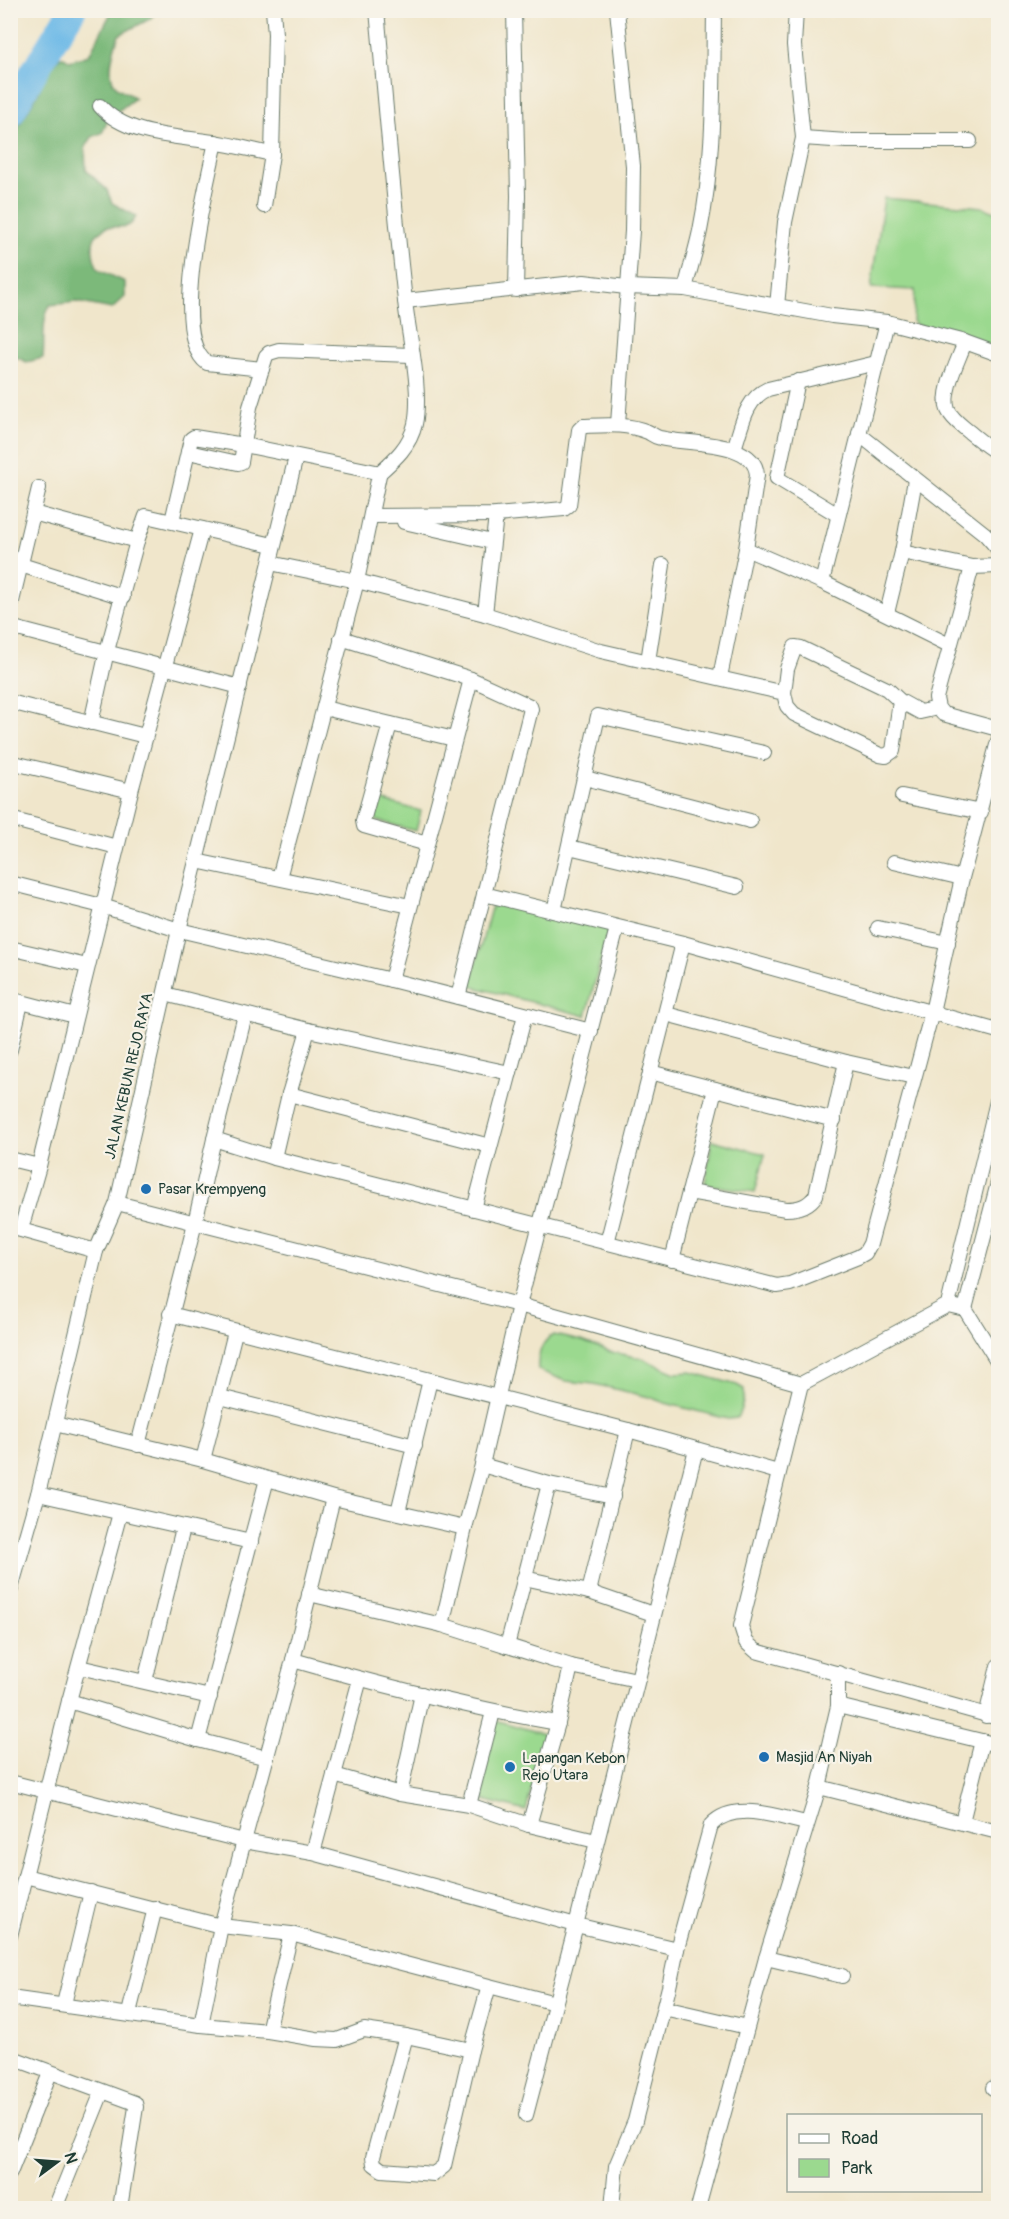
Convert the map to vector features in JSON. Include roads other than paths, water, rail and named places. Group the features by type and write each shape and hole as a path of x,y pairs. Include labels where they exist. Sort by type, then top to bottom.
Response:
{"street":[{"path":"264,206 272,154 275,34 273,10"},
{"path":"377,10 405,301 417,398 411,439 378,474"},
{"path":"514,10 518,196 516,290"},
{"path":"617,10 633,166 632,231 626,287 618,424"},
{"path":"685,289 700,231 708,171 712,126 714,10"},
{"path":"777,306 784,222 803,138 794,45 796,10"},
{"path":"100,106 108,116 151,132 272,154"},
{"path":"803,138 847,141 970,141"},
{"path":"216,142 196,234 190,296 191,331 198,353 207,363 262,369"},
{"path":"405,301 584,282 626,287 685,289 832,316 887,322 965,342 999,354"},
{"path":"822,582 887,322"},
{"path":"965,342 946,394 948,409 952,417 989,448 999,453"},
{"path":"172,521 188,453 241,462 250,407 266,356 269,353 279,350 411,355"},
{"path":"734,449 750,402 756,395 768,389 876,363"},
{"path":"777,478 798,381"},
{"path":"376,517 496,515 566,508 570,505 580,428 618,424 648,432 660,438 734,449 751,458 757,475 746,549 720,677"},
{"path":"859,434 984,534 999,549"},
{"path":"244,445 378,474"},
{"name":"JALAN KEBUN REJO RAYA","path":"10,1592 38,1494 96,1251 117,1203 179,930 296,457"},
{"path":"279,878 341,638 376,517 378,474"},
{"path":"757,475 777,478 838,515"},
{"path":"886,614 902,552 915,480"},
{"path":"10,610 39,488"},
{"path":"33,513 137,541"},
{"path":"91,723 107,651 137,541 148,515 273,546"},
{"path":"485,614 496,515"},
{"path":"376,517 492,542"},
{"path":"96,1251 16,1228 39,1166 131,790 202,529"},
{"path":"746,549 822,582 949,645"},
{"path":"902,552 972,567 999,566"},
{"path":"270,563 357,581 485,614 601,651 784,693"},
{"path":"21,565 123,597"},
{"path":"648,661 663,565"},
{"path":"972,567 936,698 938,708 943,714 999,729"},
{"path":"10,627 240,687"},
{"path":"341,638 471,679 528,704 531,710 458,998"},
{"path":"900,701 893,751 886,756 880,755 794,714 787,706 784,693 786,669 795,647 810,651 887,689 900,701 920,712 938,708"},
{"path":"391,980 471,679"},
{"path":"10,702 145,736"},
{"path":"324,708 454,739"},
{"path":"554,911 598,716 764,753"},
{"path":"390,724 363,821 364,826 427,844"},
{"path":"214,1139 274,1158 770,1285 783,1286 858,1257 865,1253 870,1244 932,1012 962,878 999,741"},
{"path":"10,762 131,790"},
{"path":"585,778 750,821"},
{"path":"902,796 981,812"},
{"path":"10,819 117,847"},
{"path":"569,847 737,888"},
{"path":"196,861 410,906"},
{"path":"894,862 962,878"},
{"path":"10,883 102,906 179,930 391,980 591,1031"},
{"path":"484,894 683,943 999,1031"},
{"path":"442,1625 519,1305 617,928"},
{"path":"878,928 948,943"},
{"path":"607,1243 683,943"},
{"path":"10,948 87,966"},
{"path":"165,994 308,1030 510,1073"},
{"path":"10,1050 16,1001 75,1016"},
{"path":"666,1014 846,1062 914,1077"},
{"path":"138,1445 245,1015"},
{"path":"474,1209 525,1015"},
{"path":"274,1158 289,1094 308,1030"},
{"path":"689,1192 786,1209 795,1209 809,1204 816,1195 846,1062"},
{"path":"650,1072 834,1119"},
{"path":"672,1260 715,1089"},
{"path":"289,1094 490,1146"},
{"path":"948,1305 999,1097"},
{"path":"10,1159 39,1166"},
{"path":"965,1309 999,1183"},
{"path":"117,1203 519,1305 801,1384 948,1305 965,1309 994,1343 999,1362"},
{"path":"170,1314 628,1430 778,1472"},
{"path":"203,1460 235,1332"},
{"path":"398,1512 430,1380"},
{"path":"801,1384 742,1618 743,1635 749,1646 756,1651 992,1717 999,1666"},
{"path":"220,1397 415,1446"},
{"path":"55,1424 203,1460 333,1498 465,1528"},
{"path":"589,1592 628,1430"},
{"path":"526,2115 696,1449"},
{"path":"482,1465 549,1484 613,1497"},
{"path":"198,1740 267,1479"},
{"path":"507,1646 549,1484"},
{"path":"38,1494 250,1542"},
{"path":"201,2025 221,1926 293,1660 333,1498"},
{"path":"10,1936 69,1701 120,1513"},
{"path":"145,1681 183,1528"},
{"path":"524,1578 589,1592 653,1614"},
{"path":"309,1593 442,1625 571,1666 637,1680"},
{"path":"293,1660 493,1712 558,1723"},
{"path":"529,1825 558,1723 571,1666"},
{"path":"79,1667 210,1697"},
{"path":"698,2208 766,1958 819,1787 838,1706 838,1673"},
{"path":"313,1853 360,1679"},
{"path":"400,1794 422,1694"},
{"path":"69,1701 267,1758"},
{"path":"838,1706 999,1745"},
{"path":"469,1805 493,1712"},
{"path":"962,1822 982,1741"},
{"path":"334,1775 400,1794 469,1805 529,1825 596,1841"},
{"path":"10,1782 244,1841 313,1853 576,1925 677,1949"},
{"path":"819,1787 999,1832"},
{"path":"612,2208 616,2166 634,2121 708,1832 716,1819 729,1812 744,1811 806,1823"},
{"path":"25,1876 221,1926 291,1934 555,2003"},
{"path":"64,2004 91,1892"},
{"path":"129,2013 155,1908"},
{"path":"268,2031 291,1934"},
{"path":"766,1958 842,1976"},
{"path":"406,2036 373,2157 374,2164 382,2170 434,2174 443,2168 489,1986"},
{"path":"10,1998 316,2039 337,2040 364,2030 406,2036 471,2050"},
{"path":"668,2009 747,2026"},
{"path":"10,2057 133,2102 136,2106 120,2208"},
{"path":"10,2173 50,2073"},
{"path":"55,2208 102,2092"}],"waterway":[{"path":"10,114 72,10"}],"place":[{"name":"Pasar Krempyeng","path":"146,1189"},
{"name":"Masjid An Niyah","path":"764,1757"},
{"name":"Lapangan Kebon Rejo Utara","path":"510,1767"}]}
